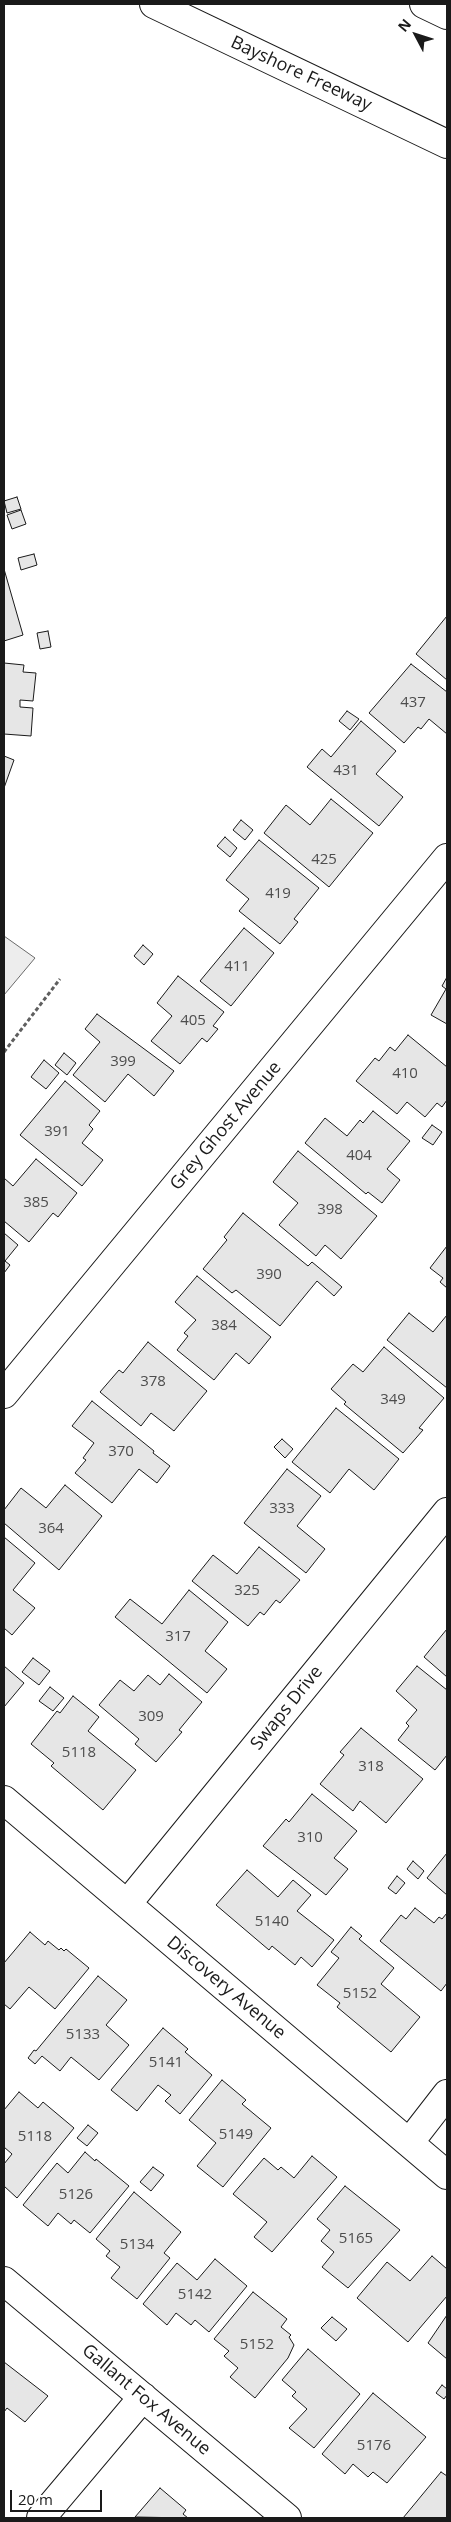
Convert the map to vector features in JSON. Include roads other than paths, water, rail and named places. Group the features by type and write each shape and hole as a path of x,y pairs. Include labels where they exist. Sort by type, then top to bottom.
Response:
{"main road":[{"name":"Bayshore Freeway","path":"154,4 447,144"},
{"path":"424,4 447,15"},
{"name":"Grey Ghost Avenue","path":"4,1394 447,858"},
{"name":"Swaps Drive","path":"128,1904 447,1512"},
{"name":"Discovery Avenue","path":"4,1800 447,2175"},
{"path":"409,2143 447,2094"},
{"name":"Gallant Fox Avenue","path":"4,2282 287,2518"},
{"path":"41,2518 142,2397"}]}
